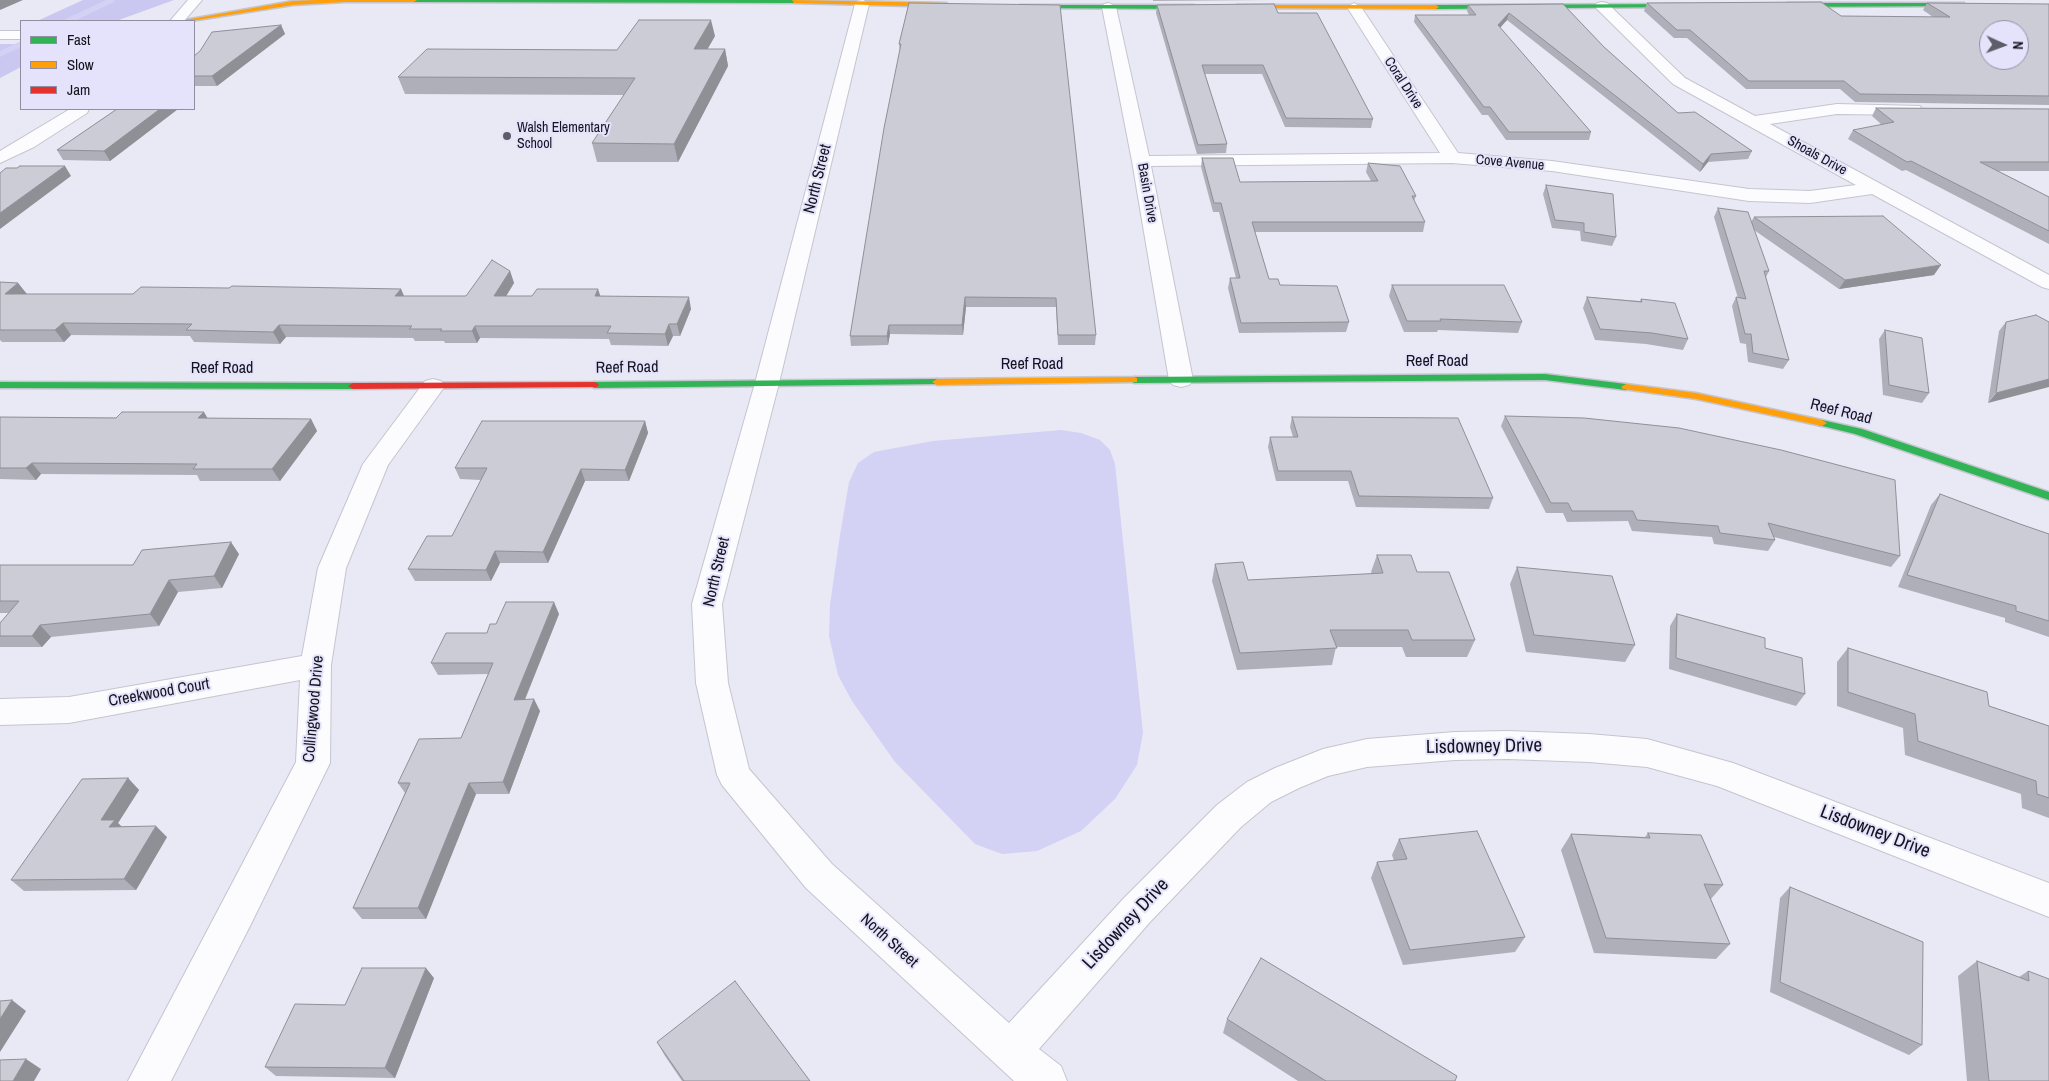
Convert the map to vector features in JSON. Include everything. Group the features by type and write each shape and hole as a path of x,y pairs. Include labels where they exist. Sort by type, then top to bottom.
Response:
{"street":[{"path":"178,20 195,0"},
{"path":"188,20 293,3 345,0 784,1 961,5"},
{"path":"1780,5 1865,2 1973,5"},
{"name":"North Street","path":"862,4 767,383 707,604 712,683 734,775 819,876 1010,1051 1046,1081"},
{"path":"1010,6 1207,7"},
{"name":"Basin Drive","path":"1109,6 1141,161 1181,380"},
{"name":"Shoals Drive","path":"1602,6 1679,81 2049,283"},
{"path":"1226,7 1700,6"},
{"name":"Coral Drive","path":"1354,7 1452,158"},
{"path":"1754,121 1837,109 1934,110"},
{"path":"0,158 28,143 79,110"},
{"name":"Cove Avenue","path":"1141,161 1452,158 1552,166 1748,195 1810,197 1877,188"},
{"name":"Reef Road","path":"0,384 433,386 1545,377 1686,394 1858,431 2049,496"},
{"name":"Collingwood Drive","path":"150,1081 238,914 313,763 316,665 332,568 376,464 433,386"},
{"name":"Creekwood Court","path":"0,712 69,710 316,665"},
{"name":"Lisdowney Drive","path":"1010,1051 1137,910 1229,816 1259,792 1287,778 1323,763 1367,753 1455,746 1508,745 1589,748 1647,753 1722,773 2049,900"}],"shaded area":[{"path":"83,0 174,0 119,20 39,20"},
{"path":"0,44 20,44 20,68 0,78"},
{"path":"1061,430 1081,433 1100,440 1110,450 1115,464 1143,733 1137,765 1115,799 1081,831 1037,851 1002,854 975,844 895,762 852,701 838,675 829,636 830,605 849,482 858,463 874,452 933,441"}],"building":[{"path":"1821,2 1841,16 1950,17 1927,3 2049,4 2049,96 1860,94 1844,81 1749,81 1690,30 1677,30 1647,3"},
{"path":"909,3 1060,5 1096,335 1058,335 1056,298 965,297 962,325 889,325 887,336 850,336 884,128 901,44 899,44"},
{"path":"1274,4 1278,13 1317,13 1373,119 1286,118 1263,65 1202,65 1227,144 1198,145 1157,5"},
{"path":"1563,4 1604,47 1678,113 1695,112 1752,151 1711,154 1703,164 1509,13 1498,25 1591,132 1509,132 1490,107 1484,107 1415,15 1476,15 1468,5"},
{"name":"Walsh Elementary School","path":"639,20 711,20 694,49 725,49 674,144 592,143 635,78 398,77 427,49 617,50"},
{"path":"281,25 212,76 195,76 195,55 200,51 212,32"},
{"path":"1876,108 2049,109 2049,162 1980,162 2049,197 2049,231 1911,161 1907,162 1853,130 1894,122"},
{"path":"116,110 159,110 104,151 57,150"},
{"path":"1202,158 1233,158 1240,182 1378,181 1368,163 1400,166 1416,196 1412,196 1425,222 1252,222 1269,279 1278,279 1280,285 1337,286 1349,322 1241,323 1230,278 1240,278 1221,203 1214,203"},
{"path":"20,166 65,166 0,213 0,173 6,168 17,168"},
{"path":"1546,185 1613,194 1616,237 1584,232 1584,223 1555,220"},
{"path":"1718,208 1748,212 1769,271 1764,271 1789,360 1753,353 1751,334 1745,334 1736,297 1746,299"},
{"path":"1883,216 1941,265 1845,280 1754,217"},
{"path":"492,260 510,271 494,296 532,296 537,289 598,289 595,296 689,297 677,324 669,324 665,334 607,333 611,326 475,326 472,331 440,331 442,329 409,329 412,326 279,325 273,332 186,330 192,324 63,323 55,330 0,330 0,282 18,283 5,294 133,294 141,287 229,288 232,286 401,289 395,296 466,296"},
{"path":"1392,285 1504,285 1522,322 1440,319 1441,321 1407,321"},
{"path":"1587,297 1642,302 1641,299 1675,303 1688,339 1652,333 1600,329"},
{"path":"2036,315 2049,322 2049,379 1996,393 2006,322"},
{"path":"1885,330 1922,338 1929,393 1889,385"},
{"path":"122,412 204,412 198,418 311,419 272,469 193,469 197,464 32,463 26,468 0,468 0,417 116,418"},
{"path":"1505,416 1584,418 1679,428 1781,450 1895,480 1900,556 1768,523 1775,540 1720,533 1718,526 1637,520 1633,511 1572,511 1568,503 1551,503"},
{"path":"1292,417 1458,418 1493,498 1359,496 1351,471 1278,471 1270,437 1298,437"},
{"path":"482,421 645,421 625,470 581,469 543,552 495,551 486,570 408,569 427,536 452,536 487,468 455,468"},
{"path":"1940,494 2049,534 2049,621 2016,611 2016,606 1907,575"},
{"path":"231,542 214,576 169,580 150,614 40,625 32,636 0,636 0,623 19,601 0,601 0,565 133,565 142,550"},
{"path":"1377,555 1411,555 1417,572 1449,572 1475,640 1412,640 1408,630 1330,630 1337,648 1240,653 1215,564 1243,562 1248,580 1383,573"},
{"path":"1517,567 1612,576 1635,645 1534,635"},
{"path":"506,602 554,602 514,700 534,699 503,782 469,783 418,908 353,908 410,783 398,783 419,739 461,738 493,663 431,663 446,633 487,633 490,624 496,624"},
{"path":"1677,614 1765,638 1765,648 1802,658 1805,694 1676,658"},
{"path":"1848,648 1987,692 1989,706 2049,726 2049,798 2037,794 2036,781 1918,741 1915,714 1848,692"},
{"path":"128,778 101,820 115,820 109,827 156,826 124,879 11,880 82,779"},
{"path":"1477,831 1525,937 1410,950 1377,862 1407,859 1399,839"},
{"path":"1648,833 1701,835 1723,885 1704,884 1730,944 1606,938 1571,834 1650,838"},
{"path":"1790,887 1923,942 1922,1045 1780,982"},
{"path":"1261,958 1457,1076 1455,1081 1326,1081 1227,1019"},
{"path":"1977,961 2029,981 2028,971 2049,979 2049,1081 1989,1081"},
{"path":"362,968 426,968 385,1068 265,1067 295,1004 345,1005"},
{"path":"735,981 810,1081 684,1081 657,1042"},
{"path":"12,1000 0,1019 0,1001"},
{"path":"26,1059 13,1081 0,1081 0,1060"}],"waterway":[{"path":"70,20 112,0"},
{"path":"0,54 20,44"}],"traffic: fast":[{"path":"414,0 794,1"},
{"path":"1787,5 1964,5"},
{"path":"1022,6 1194,7"},
{"path":"1436,7 1684,6"},
{"path":"1134,380 1545,377 1626,387"},
{"path":"594,385 937,382"},
{"path":"0,385 353,386"},
{"path":"1822,423 1858,431 2049,496"}],"traffic: slow":[{"path":"188,20 293,3 345,0 414,0"},
{"path":"794,1 946,5"},
{"path":"1237,7 1436,7"},
{"path":"937,382 1134,380"},
{"path":"1626,387 1696,396 1822,423"}],"traffic: jam":[{"path":"353,386 594,385"}],"place":[{"name":"Walsh Elementary School","path":"507,136"}]}
